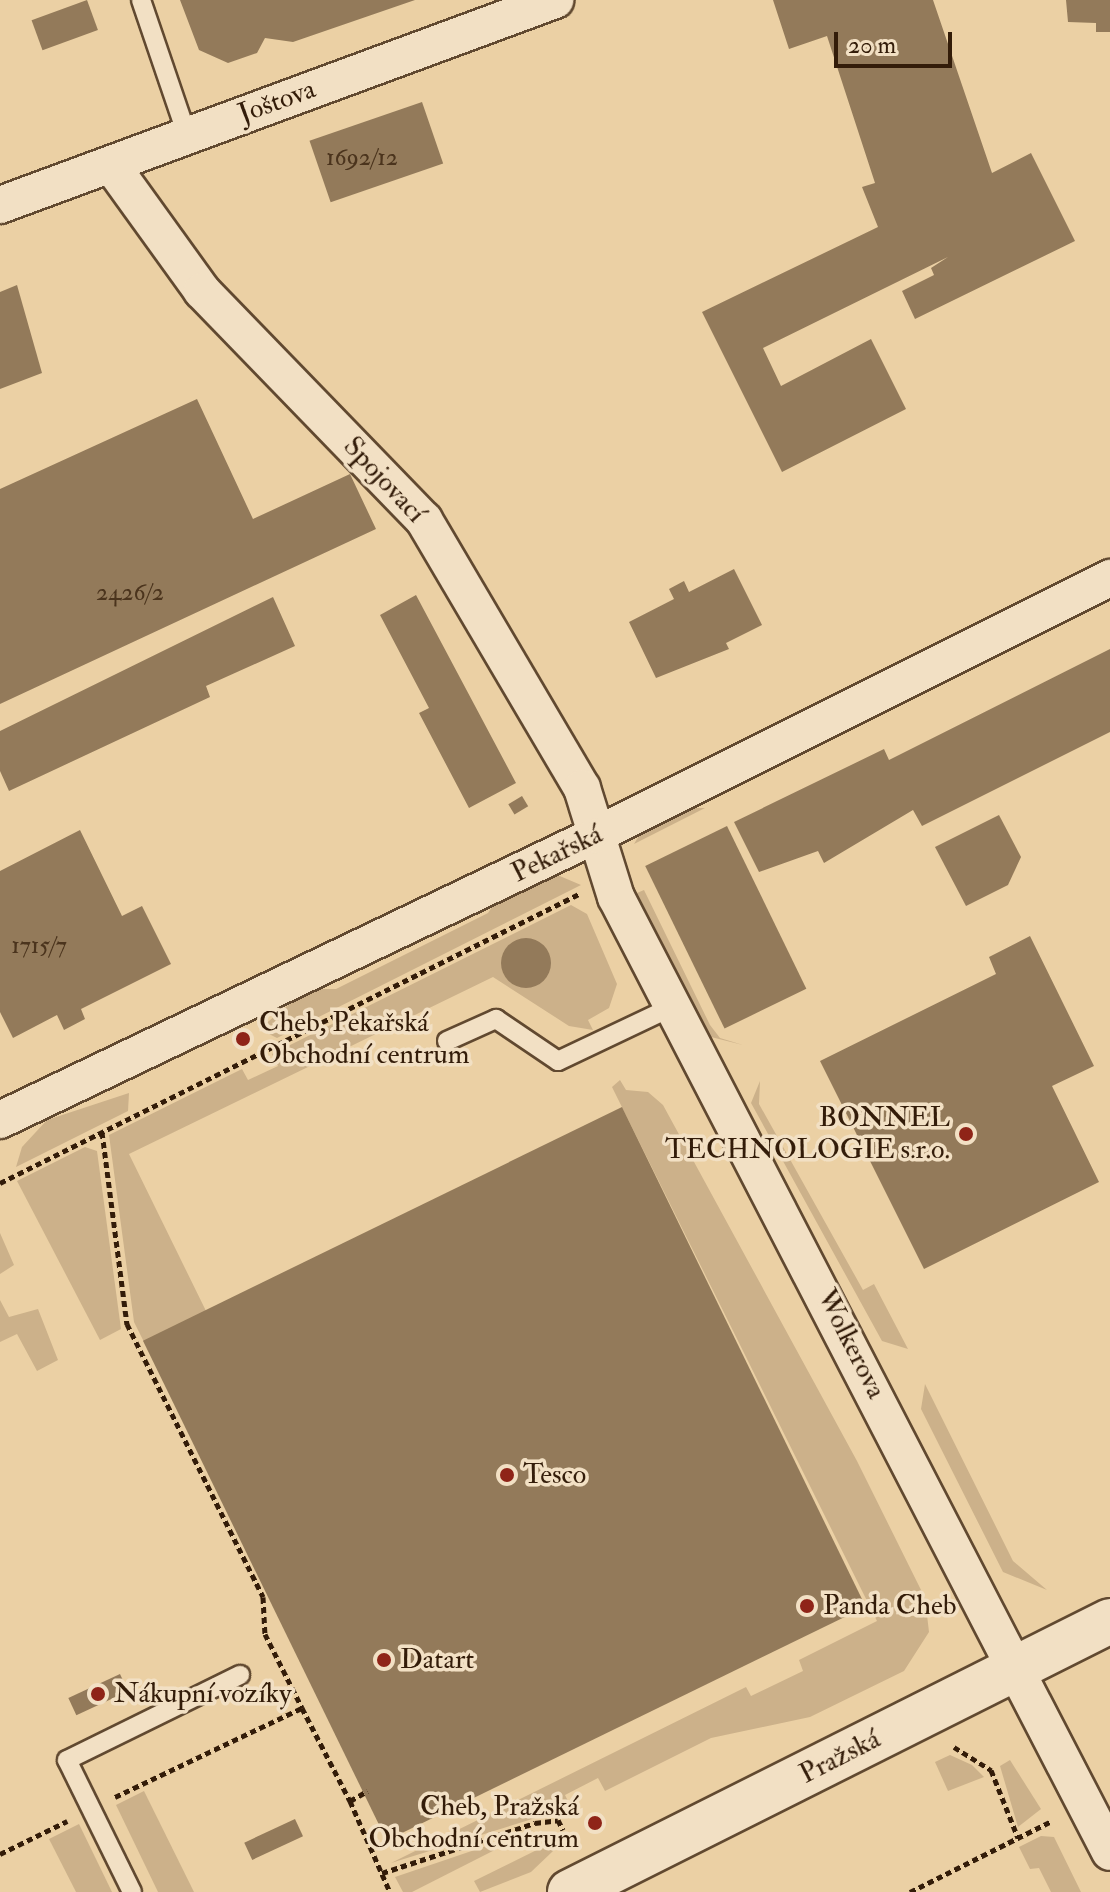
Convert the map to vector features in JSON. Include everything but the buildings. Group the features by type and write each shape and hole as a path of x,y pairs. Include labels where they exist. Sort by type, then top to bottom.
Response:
{"main road":[{"name":"Pražská","path":"570,1892 1110,1621"}],"street":[{"name":"Joštova","path":"0,205 555,0"},
{"name":"Spojovací","path":"112,166 202,291 424,520 582,788 596,835"},
{"name":"Pekařská","path":"0,1120 596,835 1110,578"},
{"name":"Wolkerova","path":"596,835 610,878 674,1006 1018,1667 1110,1852"}],"lane":[{"path":"141,0 187,135"},
{"path":"447,1041 496,1019 558,1061 674,1006"},
{"path":"132,1892 67,1760 240,1675"}],"path":[{"path":"0,1183 610,878"},
{"path":"102,1132 127,1324 263,1597 265,1634 350,1801 390,1892"},
{"path":"0,1854 302,1708"},
{"path":"949,1749 957,1746 991,1770 1018,1838"},
{"path":"350,1801 367,1791"},
{"path":"382,1873 535,1823 558,1820 563,1830"},
{"path":"910,1892 1052,1820"}],"shaded area":[{"path":"684,808 705,808 634,844 643,829"},
{"path":"555,874 581,885 277,1038 269,1034 264,1025 308,989 336,989 488,913 498,898"},
{"path":"644,890 710,1025 720,1038 743,1045 711,1037 637,893"},
{"path":"571,905 587,914 617,984 609,1008 588,1020 593,1030 569,1026 493,977 129,1154 207,1313 145,1344 134,1322 109,1135 242,1069 248,1080 278,1066 272,1054"},
{"path":"620,1080 626,1090 648,1092 663,1105 857,1461 925,1598 929,1632 904,1671 810,1717 711,1738 605,1791 598,1778 565,1795 571,1807 391,1863 746,1687 751,1696 803,1671 799,1660 877,1621 612,1087"},
{"path":"760,1081 759,1104 863,1290 874,1284 908,1349 882,1341 751,1103"},
{"path":"129,1093 128,1111 16,1167 22,1147 47,1120"},
{"path":"85,1147 97,1151 121,1329 100,1340 17,1181"},
{"path":"0,1233 14,1265 0,1274"},
{"path":"0,1300 9,1317 38,1309 58,1360 37,1371 17,1334 0,1342"},
{"path":"925,1384 1013,1561 1047,1590 1003,1572 921,1409"},
{"path":"950,1755 972,1765 984,1777 948,1791 935,1762"},
{"path":"1010,1760 1041,1809 1018,1827 1000,1766"},
{"path":"144,1791 194,1892 158,1892 116,1805"},
{"path":"79,1824 112,1892 76,1892 49,1839"},
{"path":"534,1830 412,1892 403,1892 395,1877"},
{"path":"573,1832 531,1872 480,1892 474,1881"},
{"path":"1041,1836 1054,1837 1081,1892 1051,1892 1039,1868 1030,1869 1019,1847"}],"place":[{"name":"Cheb, Pekařská Obchodní centrum","path":"243,1039"},
{"name":"BONNEL TECHNOLOGIE s.r.o.","path":"966,1134"},
{"name":"Tesco","path":"507,1475"},
{"name":"Panda Cheb","path":"807,1606"},
{"name":"Datart","path":"384,1660"},
{"name":"Nákupní vozíky","path":"98,1694"},
{"name":"Cheb, Pražská Obchodní centrum","path":"595,1823"}]}
